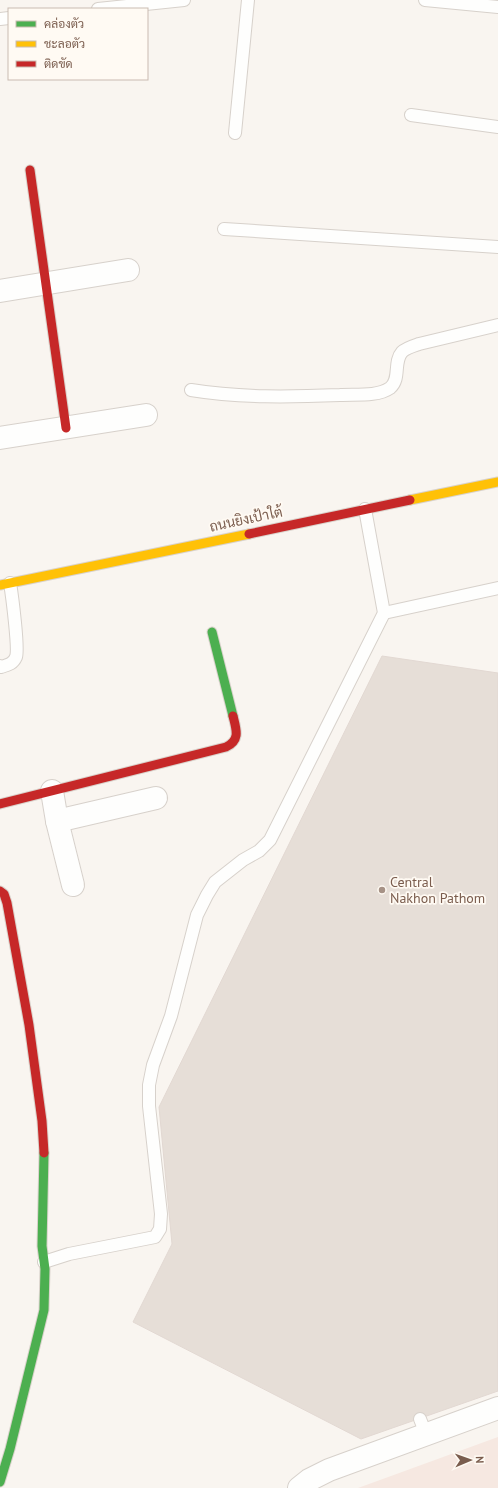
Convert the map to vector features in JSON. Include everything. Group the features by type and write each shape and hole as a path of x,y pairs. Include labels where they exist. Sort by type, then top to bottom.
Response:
{"street":[{"path":"30,170 66,428"},
{"path":"0,291 128,270"},
{"path":"0,438 146,415"},
{"name":"ถนนยิงเป้าใต้","path":"5,584 498,482"},
{"path":"0,804 234,744 236,741 236,730 212,632"},
{"path":"52,791 57,821 73,885"},
{"path":"57,821 156,798"},
{"path":"0,891 4,894 7,903 30,1025 42,1121 44,1152 42,1246 44,1262 44,1310 10,1449 0,1482"},
{"path":"299,1488 309,1480 422,1425 498,1395"},
{"path":"422,1425 498,1408"}],"lane":[{"path":"108,8 184,0"},
{"path":"235,133 248,0"},
{"path":"425,0 498,7"},
{"path":"411,115 498,127"},
{"path":"224,229 498,247"},
{"path":"191,390 250,396 289,397 376,393 392,387 396,380 397,361 402,352 410,347 498,325"},
{"path":"44,1262 69,1254 155,1237 160,1230 161,1214 148,1085 153,1065 171,1016 197,915 207,894 215,882 243,860 260,852 270,840 384,613 365,509"},
{"path":"0,666 10,664 17,656 5,584"},
{"path":"384,613 498,588"}],"shaded area":[{"path":"498,1437 498,1488 358,1488"}],"building":[{"name":"Central Nakhon Pathom","path":"382,656 498,673 498,1391 361,1439 133,1322 172,1244 159,1107"}],"traffic: fast":[{"path":"212,632 233,716"},
{"path":"0,1482 10,1449 44,1310 45,1269 42,1246 44,1153"}],"traffic: slow":[{"path":"410,500 498,482"},
{"path":"0,585 249,534"}],"traffic: jam":[{"path":"30,170 66,428"},
{"path":"249,534 410,500"},
{"path":"0,804 226,747 236,738 233,716"},
{"path":"0,891 4,894 7,903 29,1025 42,1121 44,1153"}],"place":[{"name":"Central Nakhon Pathom","path":"382,890"}]}
